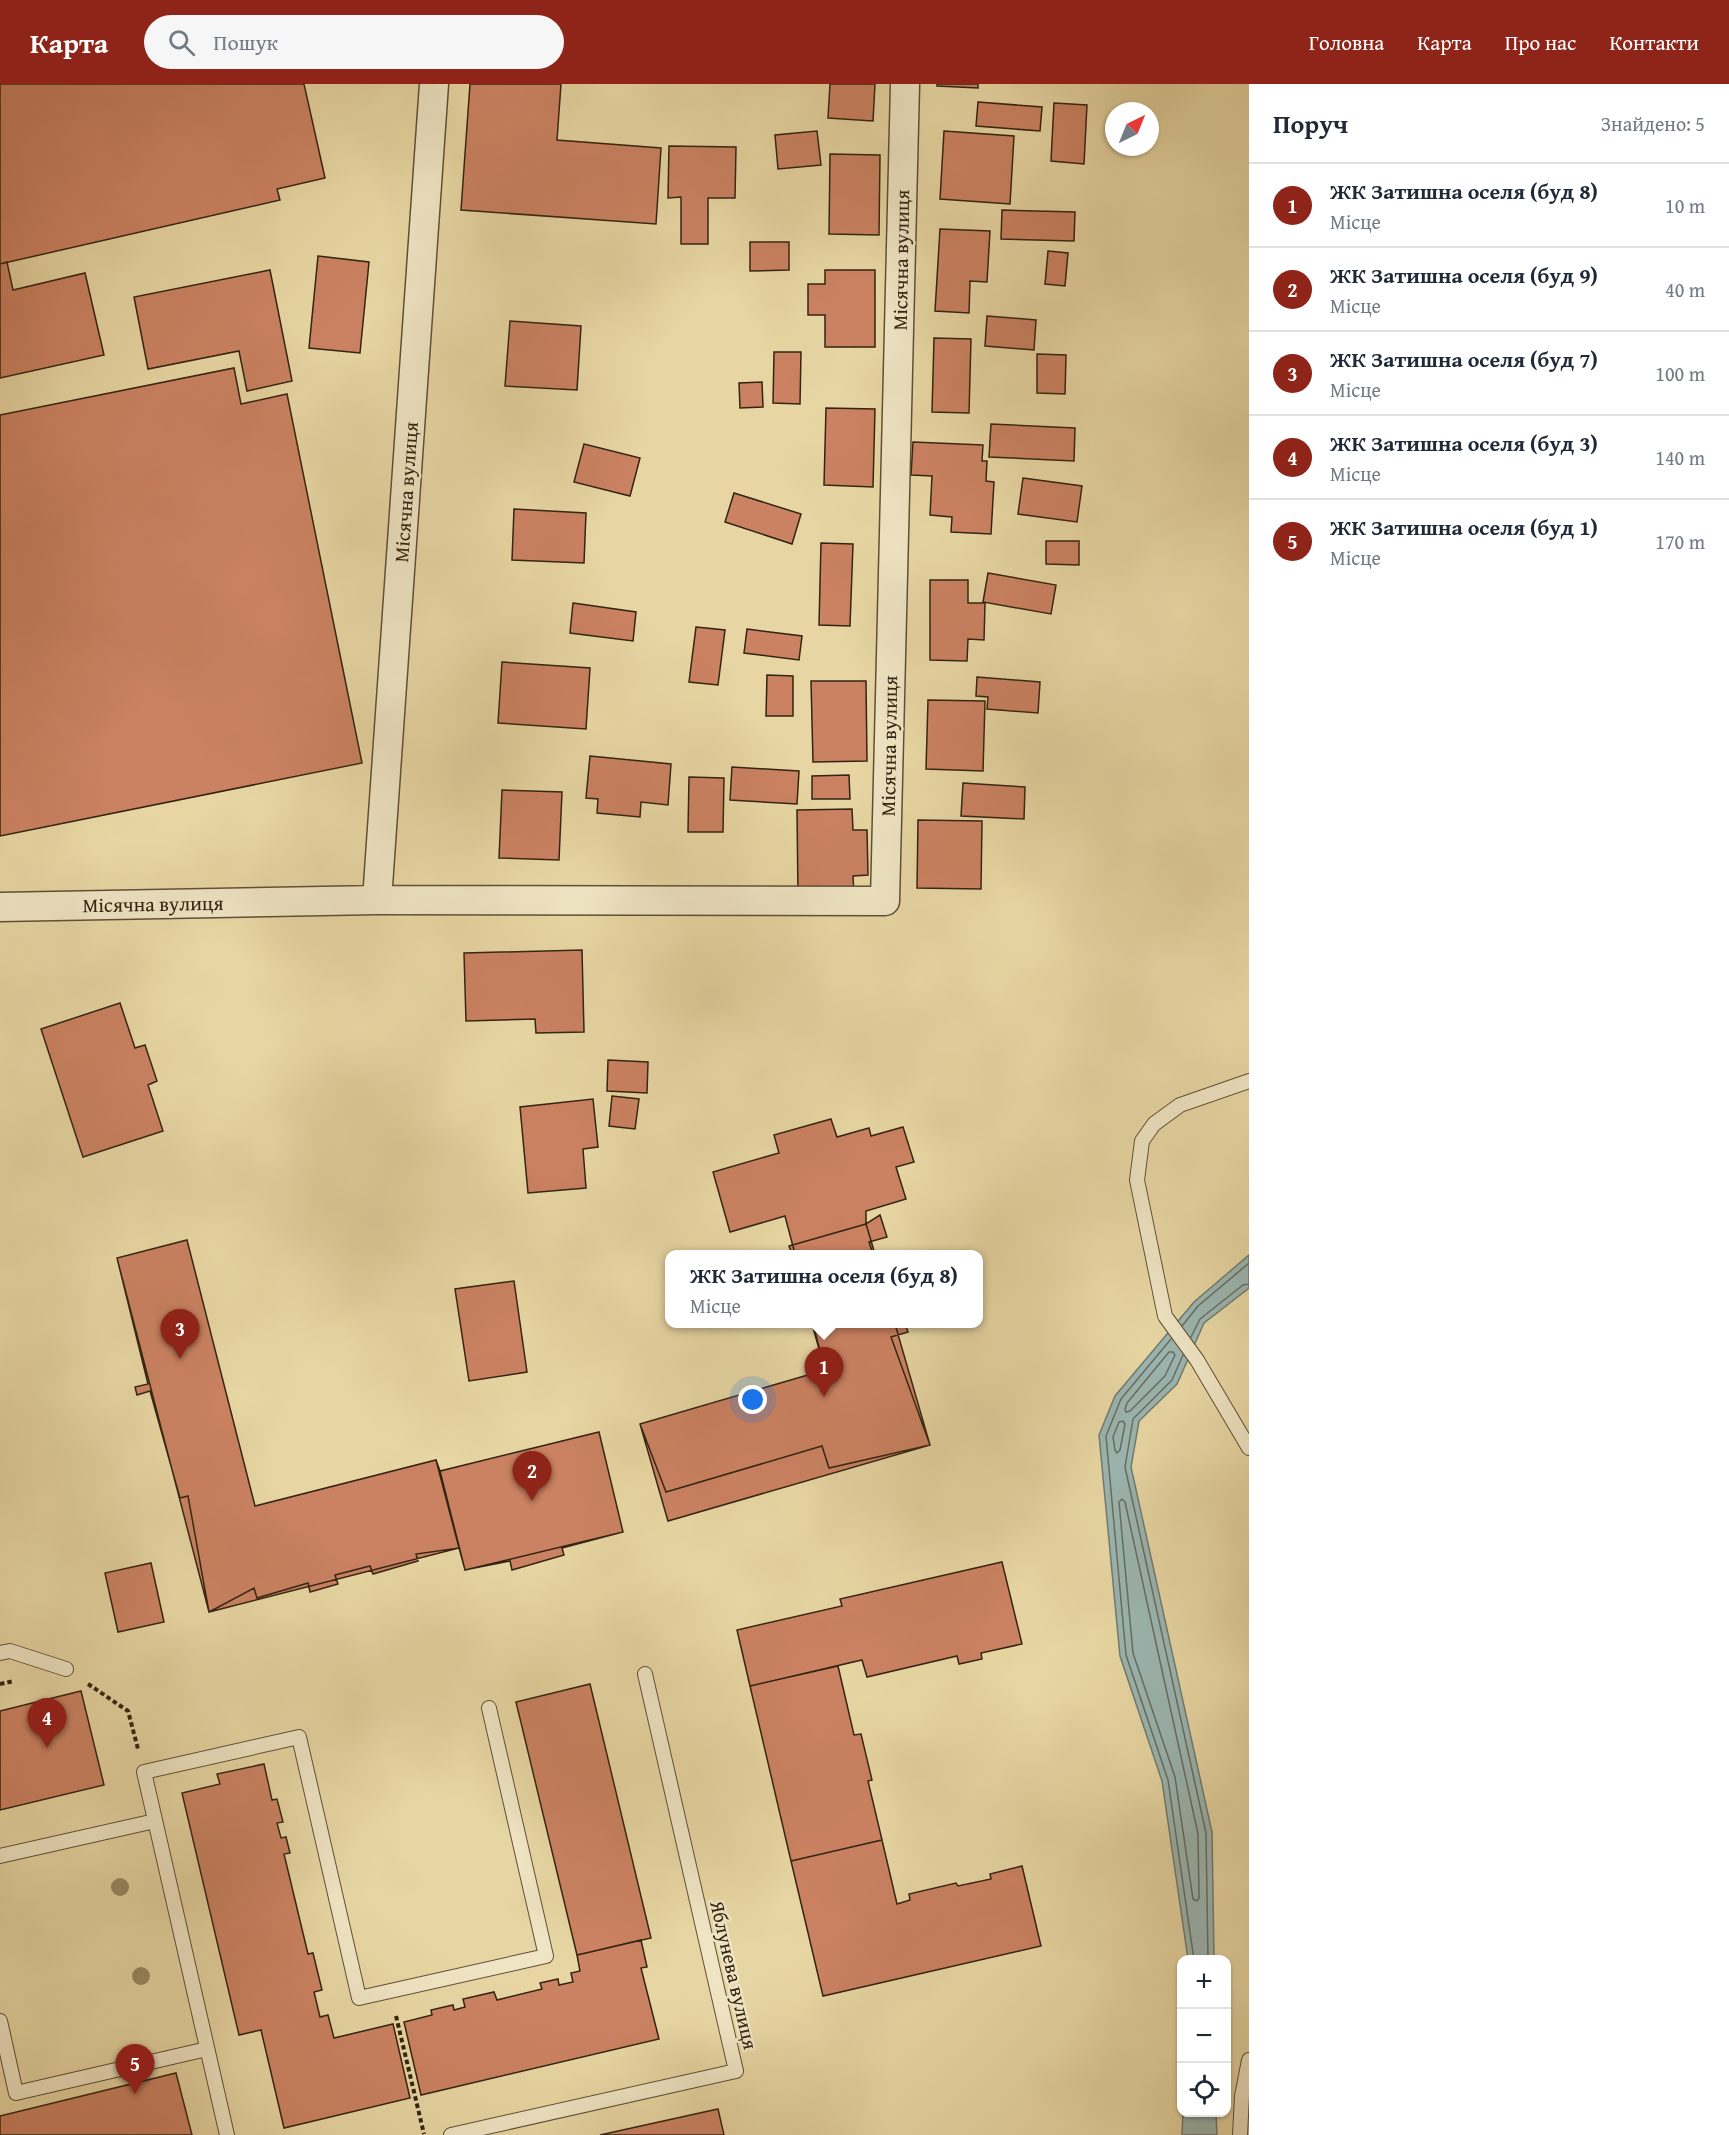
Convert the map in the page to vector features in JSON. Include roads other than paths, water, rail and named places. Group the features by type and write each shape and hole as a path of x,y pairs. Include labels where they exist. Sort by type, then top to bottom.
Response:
{"street":[{"name":"Місячна вулиця","path":"377,900 434,84"},
{"name":"Місячна вулиця","path":"0,907 377,900 885,901 905,84"}],"lane":[{"path":"1249,1081 1180,1105 1154,1124 1142,1141 1137,1180 1165,1316 1197,1360 1249,1448"},
{"path":"0,1653 10,1651 66,1669"},
{"name":"Яблунева вулиця","path":"451,2135 735,2071 645,1674"},
{"path":"227,2135 144,1772 299,1737 359,1998 546,1956 489,1708"},
{"path":"0,1856 155,1821"},
{"path":"0,2021 16,2093 207,2049"},
{"path":"1240,2135 1242,2096 1249,2060"}],"water":[{"path":"1249,1255 1249,1288 1204,1323 1177,1384 1139,1421 1131,1467 1212,1832 1214,1955 1187,1955 1162,1781 1120,1656 1099,1435 1115,1396 1194,1302"},
{"path":"1183,2117 1216,2117 1217,2135 1182,2135"}],"place":[{"name":"ЖК Затишна оселя (буд 7)","path":"180,1359"},
{"name":"ЖК Затишна оселя (буд 8)","path":"824,1397"},
{"name":"ЖК Затишна оселя (буд 9)","path":"532,1501"},
{"name":"ЖК Затишна оселя (буд 3)","path":"47,1748"},
{"name":"ЖК Затишна оселя (буд 1)","path":"135,2094"}]}
